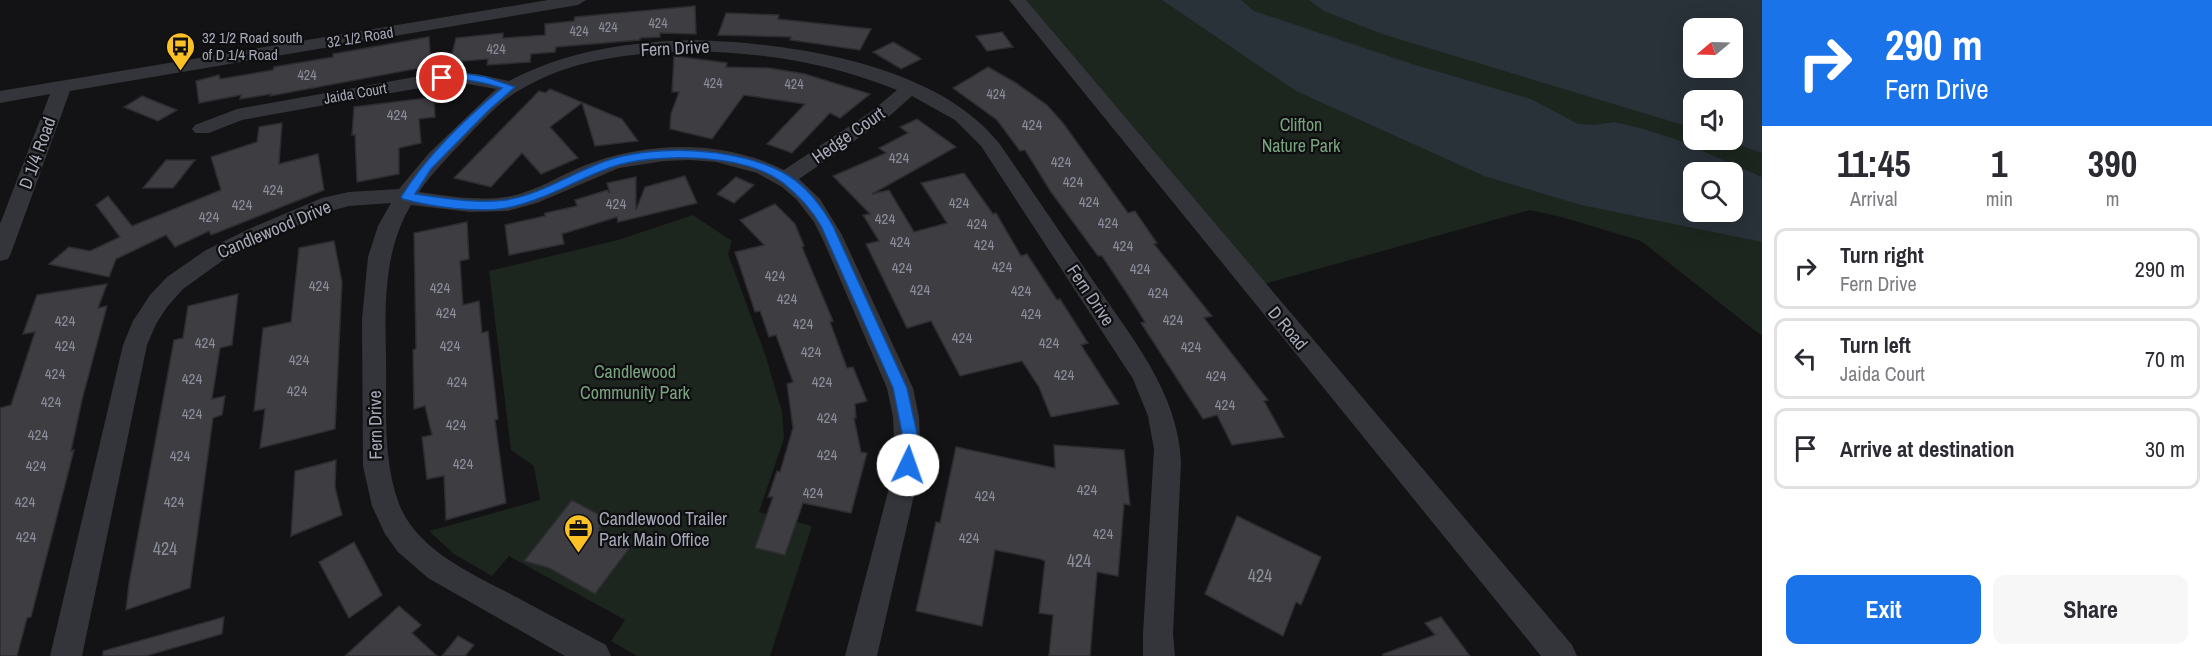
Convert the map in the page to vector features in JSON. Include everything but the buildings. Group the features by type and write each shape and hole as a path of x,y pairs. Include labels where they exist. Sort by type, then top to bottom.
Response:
{"street":[{"name":"32 1/2 Road","path":"0,97 578,0"},
{"name":"D Road","path":"1017,0 1561,656"},
{"name":"Fern Drive","path":"595,656 428,562 408,543 393,521 376,474 373,447 374,291 379,254 394,218 427,166 484,108 510,87 542,71 582,57 623,51 704,45 772,50 818,58 846,66 937,100 958,112 975,126 992,147 1143,374 1162,412 1168,446 1168,462 1158,634 1159,656"},
{"name":"Jaida Court","path":"202,129 237,115 442,78 462,76 510,87"},
{"name":"D 1/4 Road","path":"0,253 62,87"},
{"name":"Hedge Court","path":"785,179 879,115 909,89"},
{"name":"Candlewood Drive","path":"66,656 135,345 150,312 176,282 201,262 230,245 328,204 359,198 407,197 467,205 505,204 534,197 608,164 664,154 693,153 726,158 759,167 785,179 818,211 827,226 900,388 910,433 908,465 861,656"}],"green space":[{"name":"Clifton Nature Park","path":"1017,0 1762,0 1762,336 1641,241 1530,210 1264,284"},
{"name":"Candlewood Community Park","path":"693,215 732,241 728,254 766,357 782,412 784,438 759,512 812,526 770,656 637,656 611,641 625,620 509,556 492,576 454,554 429,531 540,500 534,466 511,450 489,271 618,240"}],"shaded area":[{"path":"1162,0 1241,0 1254,11 1412,64 1531,99 1578,124 1595,125 1614,122 1675,139 1683,142 1683,150 1700,150 1728,162 1683,162 1683,222 1743,222 1743,169 1762,177 1762,242 1581,205 1484,176 1296,91"},
{"path":"1309,0 1762,0 1762,153 1743,146 1743,90 1683,90 1683,125 1382,34 1324,11"}],"place":[{"name":"32 1/2 Road south of D 1/4 Road","path":"181,72"},
{"name":"Candlewood Trailer Park Main Office","path":"578,554"}],"route":[{"path":"442,78 462,76 510,87 484,108 427,166 407,197 467,205 505,204 534,197 608,164 664,154 693,153 726,158 759,167 785,179 818,211 827,226 900,388 910,433 908,465"}]}
